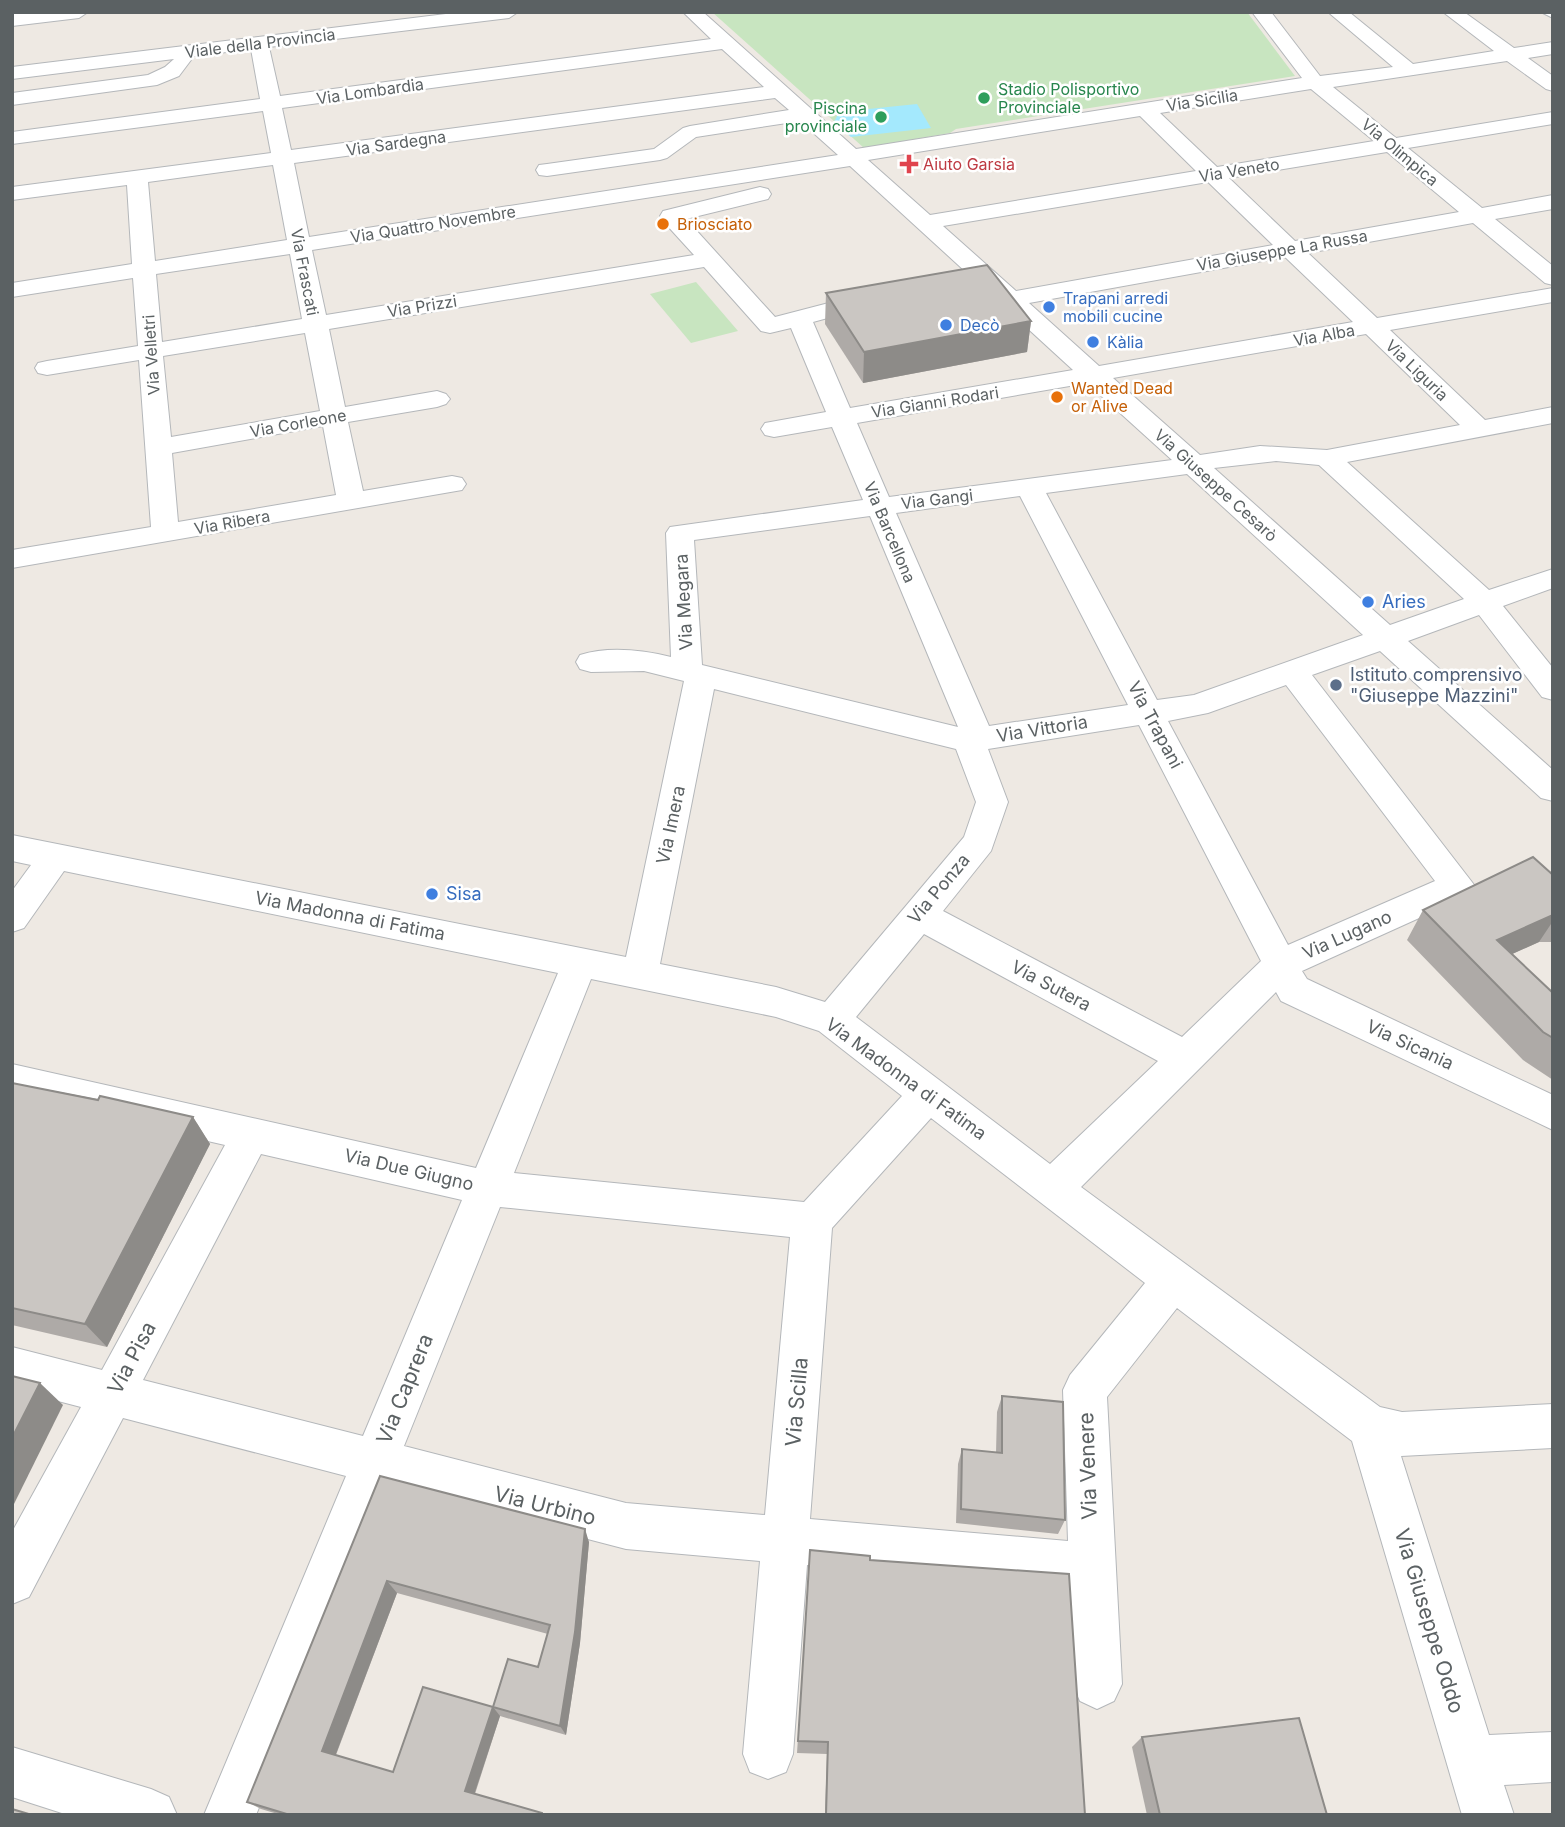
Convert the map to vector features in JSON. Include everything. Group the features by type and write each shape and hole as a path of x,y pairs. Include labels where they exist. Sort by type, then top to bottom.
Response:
{"street":[{"path":"12,20 79,12"},
{"name":"Viale della Provincia","path":"12,73 509,12"},
{"name":"Via Giuseppe Cesarò","path":"692,12 1553,789"},
{"name":"Via Olimpica","path":"1261,12 1315,82 1553,278"},
{"path":"1337,12 1410,71"},
{"path":"1452,12 1553,85"},
{"name":"Via Frascati","path":"259,43 351,502"},
{"name":"Via Lombardia","path":"12,138 727,43"},
{"name":"Via Sicilia","path":"857,161 1144,109 1553,48"},
{"path":"12,99 150,81 171,74 181,65 188,51"},
{"name":"Via Sardegna","path":"12,194 780,91"},
{"name":"Via Liguria","path":"1144,109 1478,428"},
{"path":"547,170 660,154 690,132 806,114"},
{"name":"Via Veneto","path":"925,222 1553,118"},
{"path":"857,161 671,216 685,231 702,260 770,326 801,322 851,294 899,291"},
{"name":"Via Quattro Novembre","path":"12,290 857,161"},
{"name":"Via Velletri","path":"137,177 165,533"},
{"name":"Via Giuseppe La Russa","path":"1010,299 1553,202"},
{"name":"Via Prizzi","path":"47,368 702,260"},
{"path":"952,277 978,270"},
{"name":"Via Alba","path":"1095,376 1553,295"},
{"name":"Via Barcellona","path":"801,322 974,740"},
{"name":"Via Gianni Rodari","path":"774,429 1095,376"},
{"name":"Via Corleone","path":"159,447 437,400"},
{"name":"Via Gangi","path":"680,533 1193,465 1237,456 1296,453 1327,458 1478,428 1549,419"},
{"path":"1327,458 1484,602 1553,689"},
{"name":"Via Ribera","path":"12,559 452,484"},
{"name":"Via Trapani","path":"1029,487 1281,964"},
{"name":"Via Megara","path":"680,533 694,673"},
{"name":"Via Vittoria","path":"591,662 644,661 974,740 1197,705 1384,636 1553,578"},
{"name":"Via Lugano","path":"1052,1189 1281,964 1458,886 1292,671"},
{"name":"Via Imera","path":"640,974 694,673"},
{"name":"Via Ponza","path":"832,1020 979,842 992,802 974,740"},
{"name":"Via Madonna di Fatima","path":"12,848 776,1002 832,1020 1370,1427 1402,1434 1553,1426"},
{"path":"12,918 56,856"},
{"name":"Via Sutera","path":"918,914 1185,1057"},
{"name":"Via Caprera","path":"230,1815 580,963"},
{"name":"Via Sicania","path":"1281,964 1294,990 1553,1113"},
{"name":"Via Due Giugno","path":"12,1080 488,1188 812,1221"},
{"path":"812,1221 929,1094"},
{"name":"Via Pisa","path":"12,1580 251,1135"},
{"name":"Via Scilla","path":"768,1754 812,1221"},
{"name":"Via Venere","path":"1097,1684 1085,1390 1174,1280"},
{"name":"Via Urbino","path":"12,1368 626,1526 1092,1567"},
{"name":"Via Giuseppe Oddo","path":"1370,1427 1488,1815"},
{"path":"1472,1761 1553,1757"},
{"path":"12,1772 151,1815"}],"green space":[{"name":"Stadio Polisportivo Provinciale","path":"712,12 1247,12 1295,76 956,129 950,133 864,148"},
{"path":"696,282 738,331 691,343 650,294"}],"water":[{"name":"Piscina provinciale","path":"917,104 931,128 851,137 834,122 839,112"}],"building":[{"path":"987,265 1031,321 864,352 826,293"},
{"path":"1533,857 1553,875 1553,915 1497,940 1553,993 1553,1038 1543,1032 1423,910"},
{"path":"12,1083 98,1100 100,1096 193,1117 85,1324 12,1308"},
{"path":"12,1376 40,1383 12,1438"},
{"path":"1002,1396 1063,1402 1065,1520 961,1509 962,1449 1002,1453"},
{"path":"380,1476 585,1529 575,1632 560,1726 493,1707 465,1791 542,1815 290,1815 247,1802","holes":["387,1581 550,1625 538,1667 508,1659 493,1707 423,1687 393,1772 322,1751"]},
{"path":"810,1550 870,1556 870,1560 1069,1574 1085,1815 826,1815 828,1742 798,1741"},
{"path":"1299,1718 1327,1815 1160,1815 1142,1737"},
{"path":"12,1809 32,1815 12,1815"}],"place":[{"name":"Stadio Polisportivo Provinciale","path":"984,98"},
{"name":"Piscina provinciale","path":"881,117"},
{"name":"Aiuto Garsia","path":"909,164"},
{"name":"Briosciato","path":"663,224"},
{"name":"Trapani arredi mobili cucine","path":"1049,307"},
{"name":"Decò","path":"946,325"},
{"name":"Kàlia","path":"1093,342"},
{"name":"Wanted Dead or Alive","path":"1057,397"},
{"name":"Aries","path":"1368,602"},
{"name":"Istituto comprensivo \"Giuseppe Mazzini\"","path":"1336,685"},
{"name":"Sisa","path":"432,894"}]}
